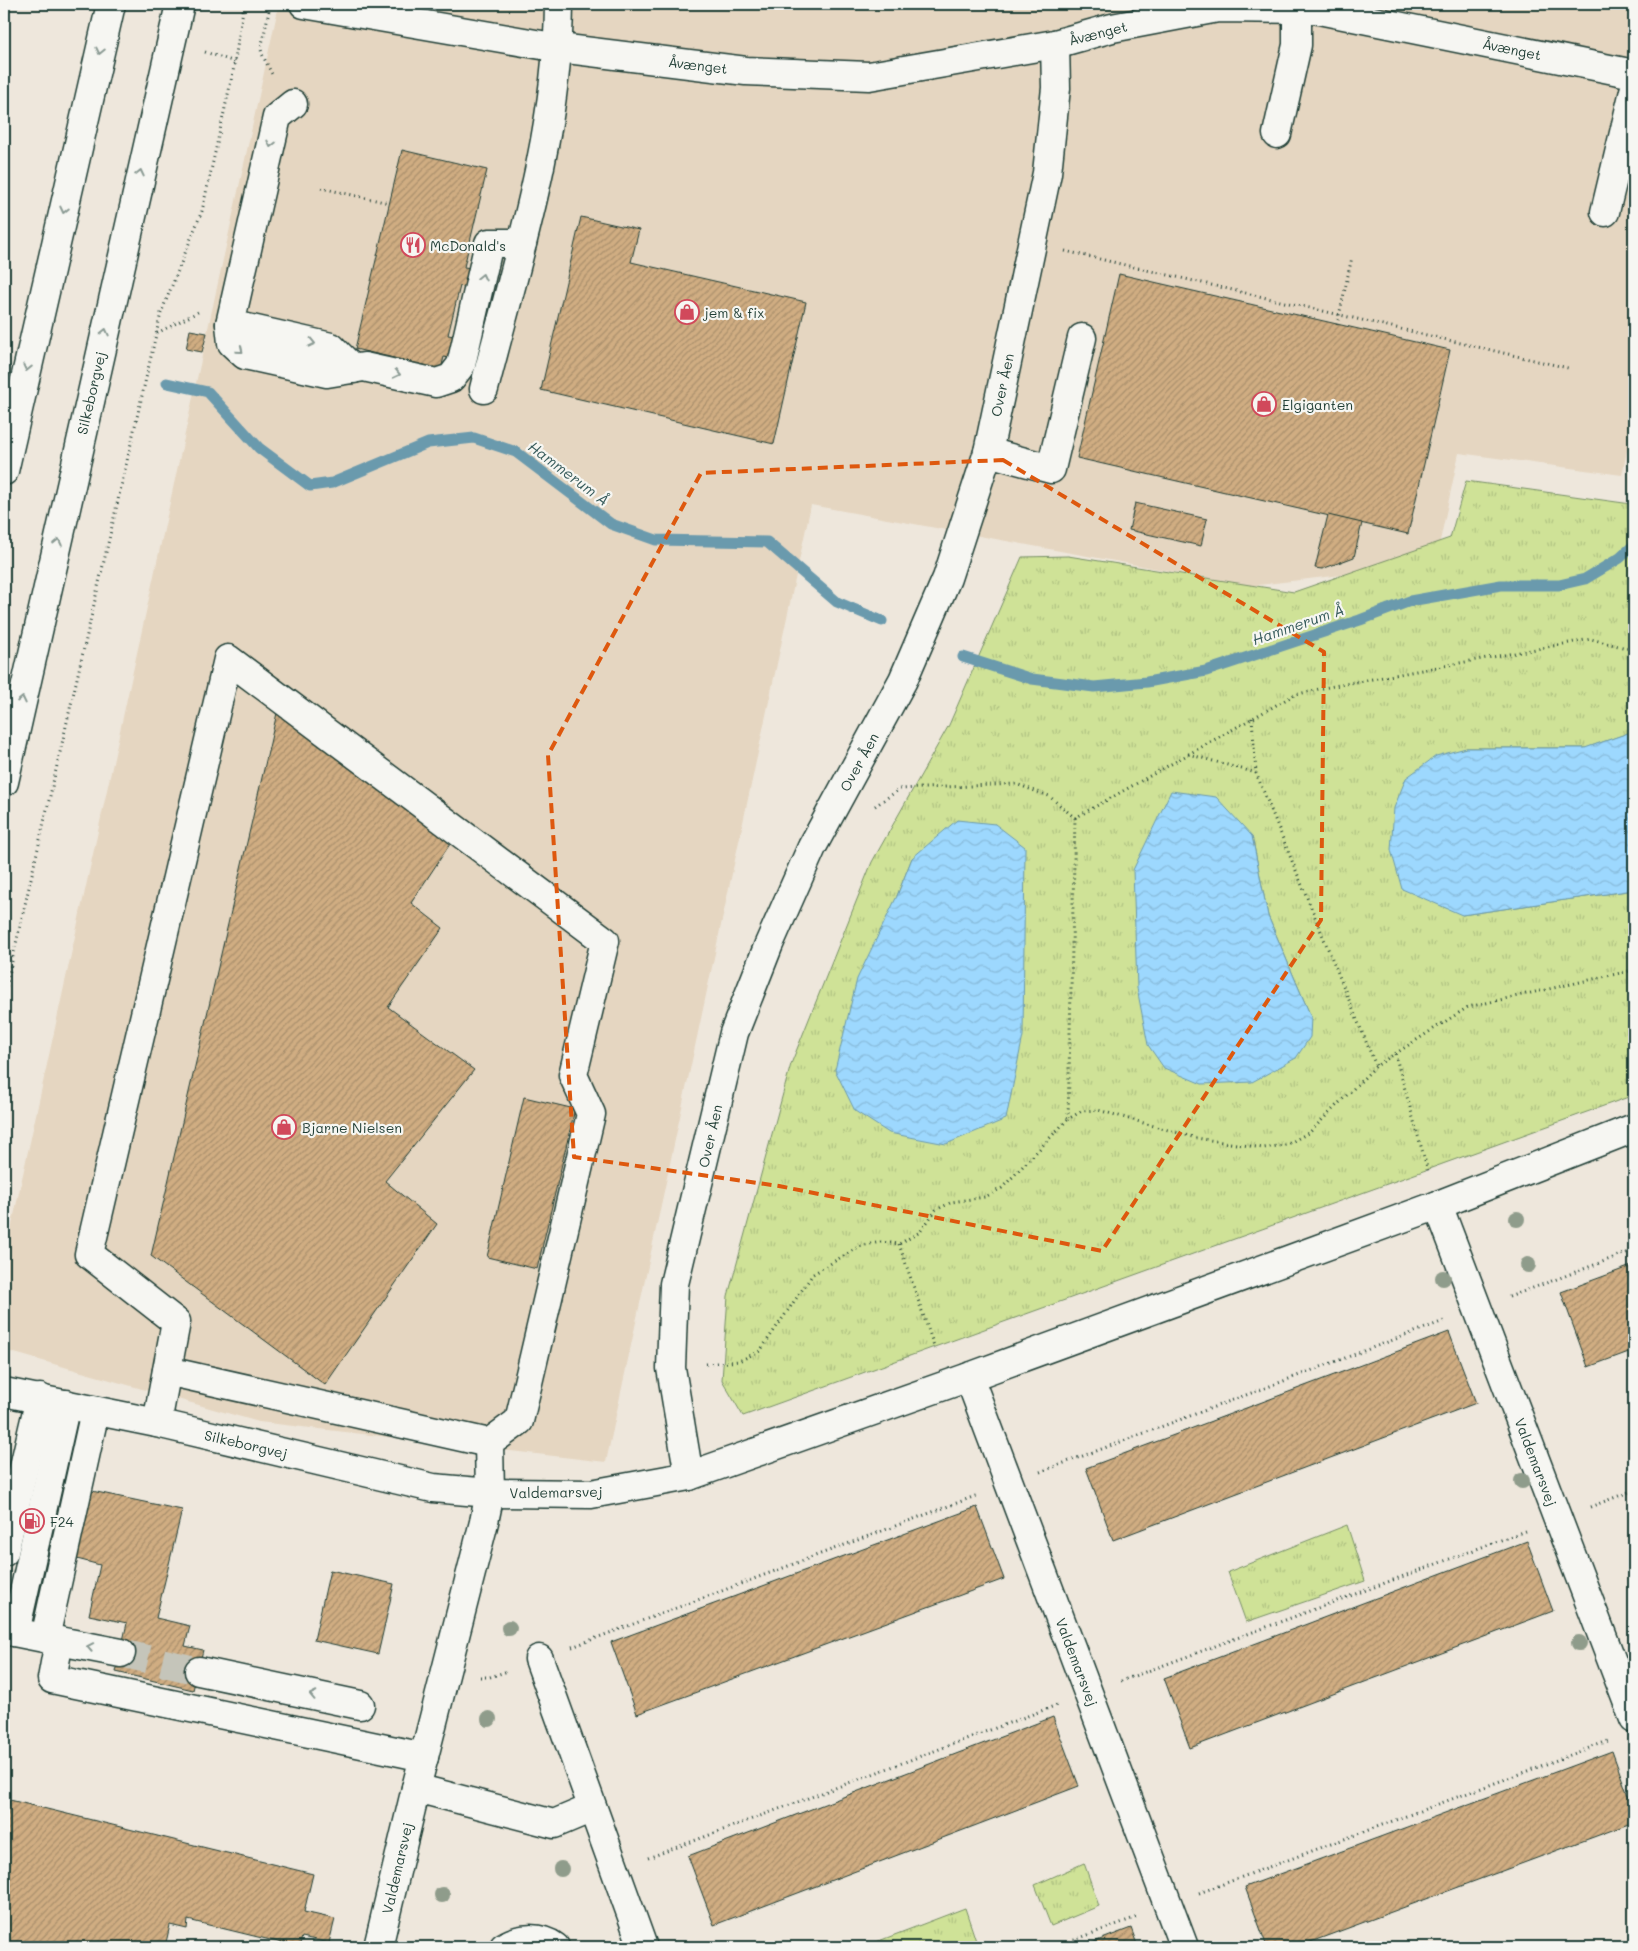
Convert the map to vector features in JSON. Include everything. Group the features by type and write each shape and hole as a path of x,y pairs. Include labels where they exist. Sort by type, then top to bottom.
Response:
{"street":[{"path":"4,471 111,4"},
{"name":"Silkeborgvej","path":"4,782 180,4"},
{"name":"Åvænget","path":"304,4 559,48 746,71 869,76 1054,44 1112,28 1218,8 1296,8 1314,9 1634,74"},
{"path":"484,389 522,243 543,144 559,48 559,4"},
{"path":"1277,134 1297,45 1296,8"},
{"name":"Over Åen","path":"689,1476 671,1368 674,1284 734,1033 769,944 812,847 903,680 944,587 988,452 1047,173 1056,88 1054,44"},
{"path":"1605,212 1634,91"},
{"path":"294,104 277,117 230,324 232,343 245,355 327,373 364,367 436,383 451,378 461,366 490,243 522,243"},
{"path":"988,452 1051,469 1082,338"},
{"path":"156,1423 176,1322 89,1254 228,659 605,941 573,1075 591,1114 519,1421 489,1443 167,1371"},
{"name":"Valdemarsvej","path":"378,1947 490,1493 591,1494 689,1476 958,1381 1438,1206 1634,1128"},
{"name":"Valdemarsvej","path":"1438,1206 1634,1719"},
{"name":"Valdemarsvej","path":"958,1381 1088,1694 1184,1947"},
{"name":"Silkeborgvej","path":"4,1392 156,1423 432,1488 490,1493"},
{"path":"4,1552 40,1398"},
{"path":"66,1404 9,1631 120,1653"},
{"path":"95,1411 52,1639 52,1679 424,1757"},
{"path":"489,1443 490,1493"},
{"path":"539,1659 615,1870 640,1946"},
{"path":"199,1671 360,1705"},
{"path":"416,1788 554,1824 592,1808"},
{"path":"504,1947 512,1942 530,1939 549,1943 556,1947"}],"path":[{"path":"4,996 160,313 202,211 233,72 244,4"},
{"path":"270,4 262,54 282,95 294,104"},
{"path":"321,188 389,203"},
{"path":"1032,244 1568,368"},
{"path":"1337,324 1352,257"},
{"path":"1075,818 1294,695 1591,640 1634,650"},
{"path":"1252,718 1256,773 1376,1066"},
{"path":"1188,754 1256,773"},
{"path":"867,811 900,789 1016,784 1049,796 1075,818"},
{"path":"1068,1119 1075,818"},
{"path":"671,1368 739,1360 760,1350 813,1274 860,1246 881,1242 899,1244 920,1232 936,1210 952,1202 985,1197 1002,1188 1068,1119 1082,1111 1098,1110 1196,1138 1263,1148 1286,1145 1310,1132 1376,1066 1468,1007 1634,970"},
{"path":"1395,1054 1438,1206"},
{"path":"899,1244 958,1381"},
{"path":"615,1870 1634,1490"},
{"path":"1055,1947 1616,1738"}],"highlighted area":[{"path":"1003,460 1324,652 1321,920 1102,1251 779,1186 574,1157 548,755 701,473"}],"shaded area":[{"path":"279,4 1634,4 1634,418 1622,475 1459,453 1435,564 1250,586 811,505 606,1462 259,1422 4,1350 4,1261"}],"green space":[{"path":"1466,481 1631,504 1634,493 1634,731 1586,748 1466,748 1462,915 1634,890 1634,1095 743,1416 722,1380 728,1296 791,1064 872,862 949,725 1022,557 1068,556 1294,592 1450,538","holes":["995,824 897,896 912,858","1252,836 1268,916 1311,1017 1133,870"]},
{"path":"1347,1525 1365,1581 1246,1622 1228,1572"},
{"path":"1084,1863 1099,1906 1051,1926 1035,1885"},
{"path":"965,1908 978,1947 863,1947"}],"water":[{"path":"1634,731 1634,890 1462,915 1402,889 1391,850 1394,808 1406,778 1436,756 1466,748 1585,748"},
{"path":"1171,791 1216,797 1252,836 1268,916 1311,1017 1310,1037 1296,1058 1252,1082 1202,1084 1164,1068 1148,1045 1137,988 1133,870"},
{"path":"957,820 995,824 1025,847 1023,1036 1006,1119 946,1144 889,1133 855,1111 835,1070 857,979 897,896 912,858"}],"building":[{"path":"402,150 487,170 464,267 471,268 466,288 460,286 448,335 454,336 449,358 444,357 441,369 355,349"},
{"path":"581,217 639,230 631,262 806,302 774,444 541,390"},
{"name":"Elgiganten","path":"1119,274 1450,350 1408,534 1077,458"},
{"path":"190,330 207,333 202,352 186,349"},
{"path":"1135,503 1207,519 1201,546 1129,530"},
{"path":"1328,515 1362,523 1354,557 1322,569 1315,568"},
{"path":"277,713 452,841 411,903 443,928 388,1007 474,1070 385,1181 437,1224 325,1385 151,1256"},
{"path":"524,1097 575,1109 537,1269 487,1257"},
{"path":"1634,1265 1634,1350 1588,1367 1561,1292"},
{"path":"1449,1332 1476,1403 1113,1540 1086,1468"},
{"path":"92,1491 182,1510 156,1618 190,1626 185,1646 203,1650 193,1690 116,1672 127,1623 89,1615 100,1565 77,1559"},
{"path":"977,1507 1004,1579 637,1714 611,1642"},
{"path":"1527,1541 1553,1611 1190,1748 1164,1678"},
{"path":"330,1570 394,1584 378,1654 314,1640"},
{"path":"1053,1717 1079,1786 714,1925 688,1856"},
{"path":"1612,1751 1634,1812 1634,1822 1297,1947 1267,1947 1245,1887"},
{"path":"10,1800 313,1874 304,1912 335,1919 329,1943 302,1937 299,1947 188,1920 187,1929 170,1925 165,1947 4,1947 4,1828"},
{"path":"1131,1928 1138,1947 1081,1947"}],"waterway":[{"name":"Hammerum Å","path":"167,383 208,392 259,448 310,486 332,483 428,443 474,438 516,452 611,524 656,540 767,542 837,602 882,621"},
{"name":"Hammerum Å","path":"963,657 1032,679 1094,687 1147,682 1206,671 1360,620 1410,601 1501,585 1559,585 1585,579 1620,558 1634,545"}],"tunnel":[{"path":"121,1653 199,1671"}],"place":[{"name":"McDonald's","path":"413,245"},
{"name":"jem & fix","path":"687,312"},
{"name":"Elgiganten","path":"1264,404"},
{"name":"Bjarne Nielsen","path":"284,1127"},
{"name":"F24","path":"32,1521"}]}
